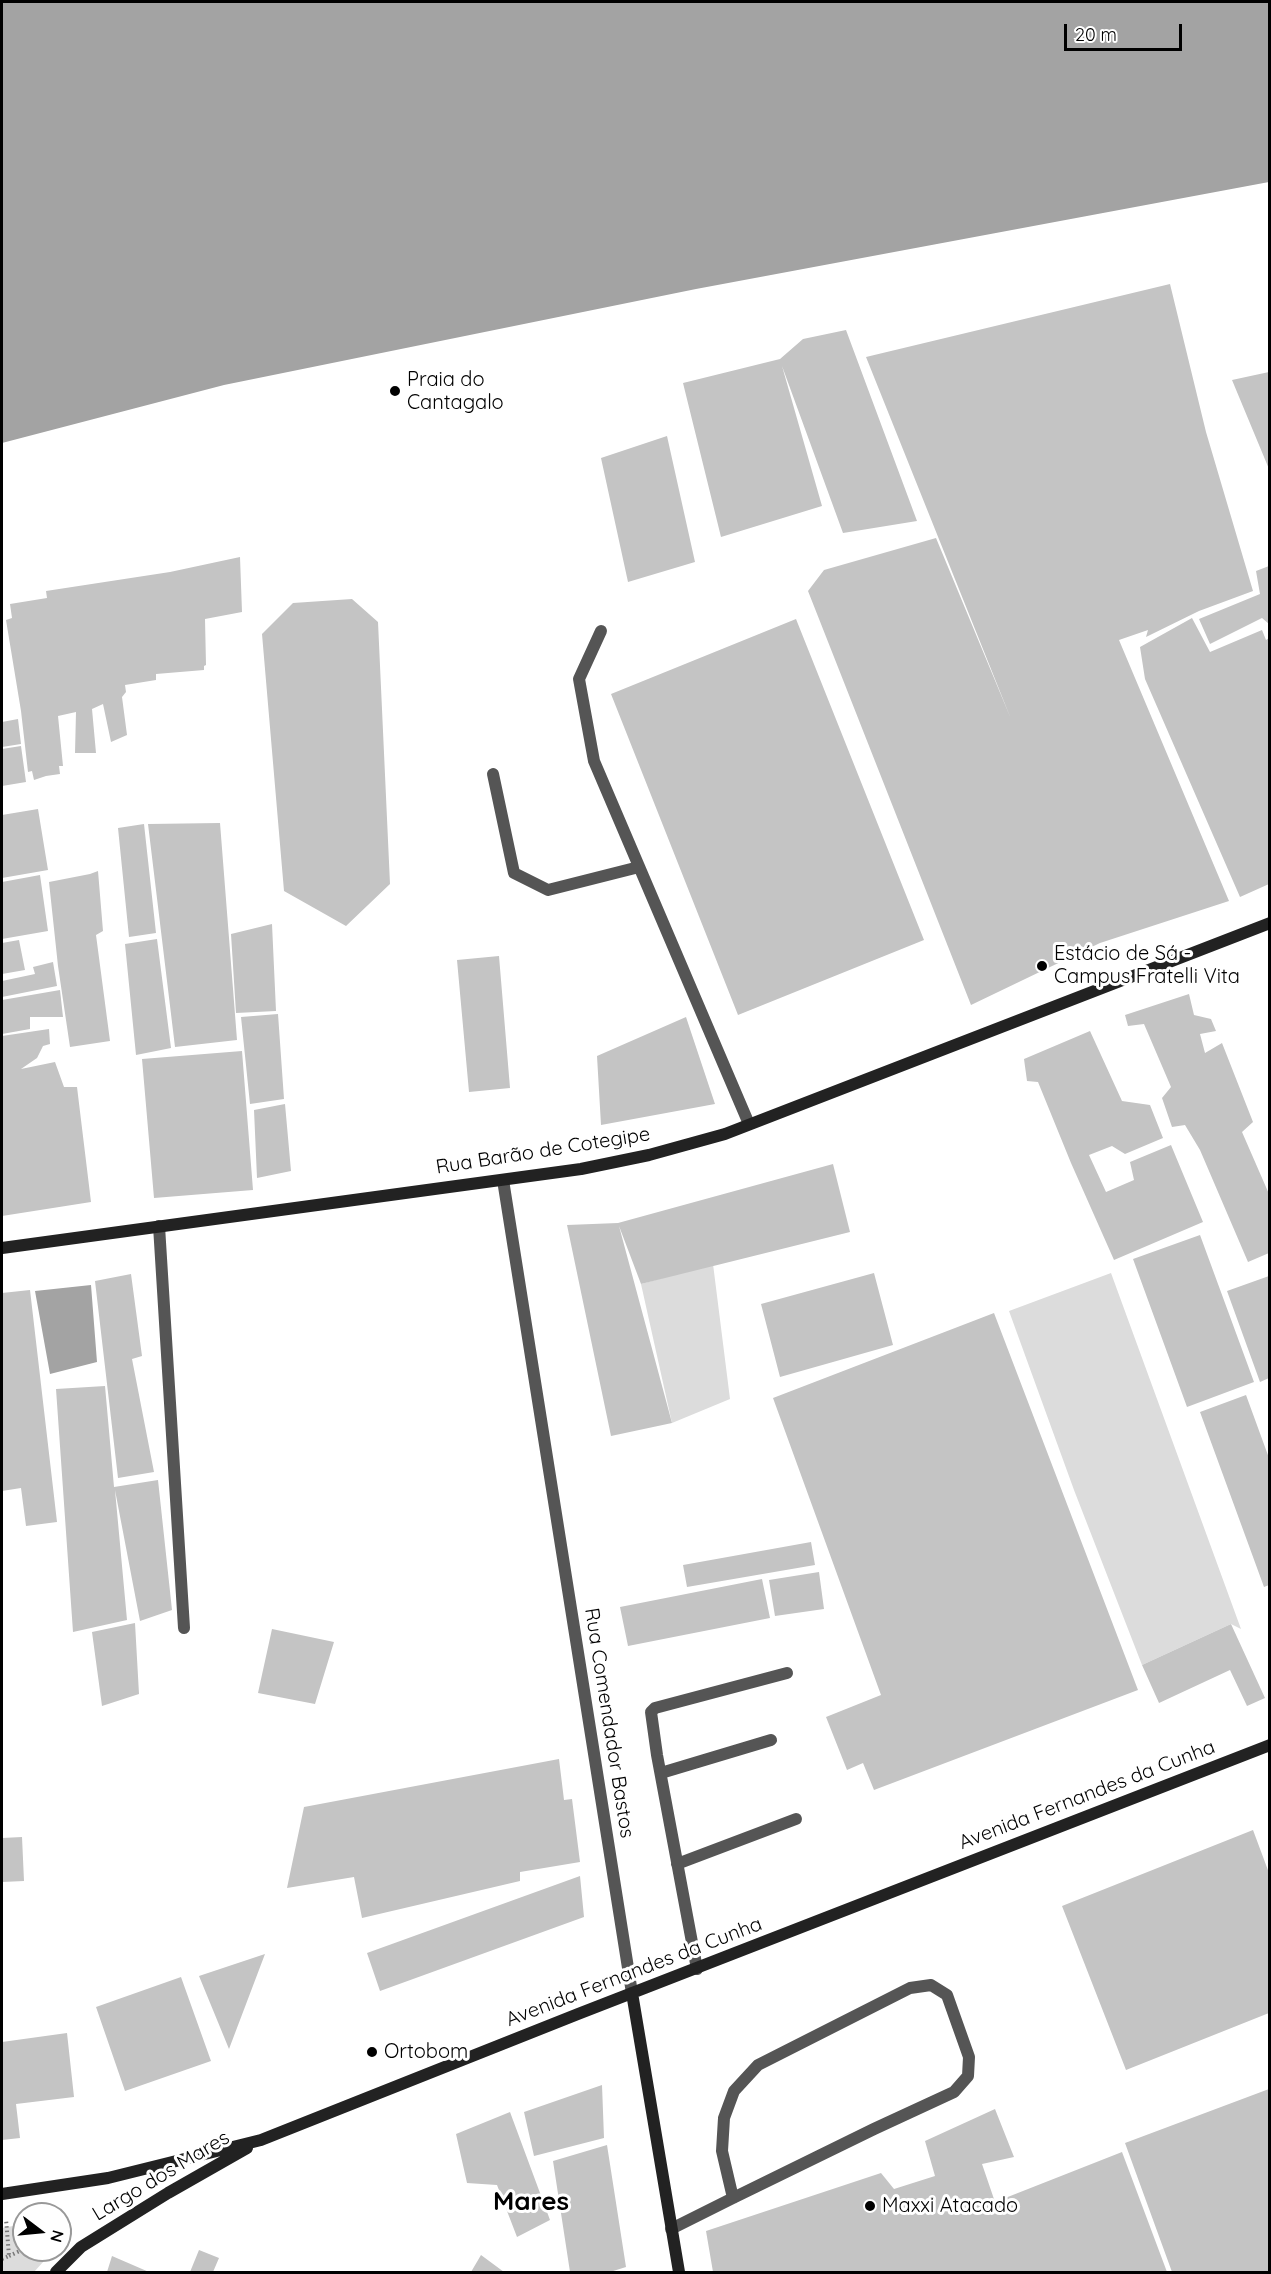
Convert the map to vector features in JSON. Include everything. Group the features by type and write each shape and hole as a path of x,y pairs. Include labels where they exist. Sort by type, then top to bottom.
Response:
{"street":[{"path":"601,631 579,679 594,761 749,1124"},
{"path":"493,774 514,873 548,890 639,867"},
{"name":"Rua Barão de Cotegipe","path":"2,1248 581,1169 649,1155 725,1134 1269,926"},
{"name":"Rua Comendador Bastos","path":"503,1180 632,1993 679,2272"},
{"path":"159,1226 184,1628"},
{"path":"697,1969 650,1719 651,1712 655,1707 787,1673"},
{"path":"661,1773 771,1740"},
{"name":"Avenida Fernandes da Cunha","path":"3,2194 108,2178 261,2140 1269,1745"},
{"path":"677,1864 796,1819"},
{"path":"671,2229 954,2092 968,2076 969,2057 947,1995 931,1985 910,1988 758,2065 734,2091 724,2118 722,2151 733,2198"},
{"name":"Largo dos Mares","path":"56,2272 81,2247 168,2193 261,2140"}],"path":[{"path":"3,2194 9,2256"},
{"path":"2,2259 12,2254"}],"shaded area":[{"path":"2,2 1269,2 1269,182 696,289 224,385 2,443"},
{"path":"713,1264 730,1399 672,1423 641,1284"},
{"path":"1111,1273 1241,1629 1231,1624 1142,1665 1074,1490 1009,1311"},
{"path":"91,1285 97,1362 50,1374 35,1291"},
{"path":"12,2226 12,2262 43,2262 34,2272 2,2272 2,2228"}],"building":[{"path":"1170,284 1206,432 1253,591 1199,611 1146,637 1148,630 1119,640 1229,901 1100,943 971,1005 808,591 824,570 936,538 1011,719 866,357"},
{"path":"846,330 917,521 843,533 782,366 822,506 721,537 683,383 780,359 803,339"},
{"path":"1269,372 1269,469 1232,380"},
{"path":"667,436 695,562 628,582 601,458"},
{"path":"240,557 242,612 205,619 206,665 204,670 156,674 156,680 125,685 126,692 122,697 127,735 111,742 103,704 92,709 96,753 75,753 76,712 58,716 63,766 59,766 60,774 34,780 32,771 28,772 21,711 6,620 12,618 10,604 47,598 46,591 170,572"},
{"path":"1269,566 1269,624 1262,618 1210,644 1199,619 1260,594 1256,571"},
{"path":"352,599 378,622 390,884 346,926 284,891 262,634 293,603"},
{"path":"1192,618 1210,652 1262,630 1266,640 1269,638 1269,884 1240,897 1145,679 1140,647"},
{"path":"796,619 924,940 738,1015 611,694"},
{"path":"18,719 21,744 2,747 2,722"},
{"path":"21,746 26,782 2,786 2,749"},
{"path":"38,809 48,870 2,878 2,815"},
{"path":"220,823 237,1040 175,1047 148,824"},
{"path":"144,824 156,933 129,937 118,828"},
{"path":"98,871 103,931 96,935 110,1041 70,1047 49,882"},
{"path":"40,875 48,931 2,939 2,882"},
{"path":"272,924 276,1011 236,1013 231,934"},
{"path":"157,939 171,1048 136,1055 125,944"},
{"path":"19,940 25,970 2,974 2,943"},
{"path":"499,956 510,1088 469,1092 457,960"},
{"path":"53,962 57,986 2,997 2,981 35,974 33,967"},
{"path":"60,990 63,1017 30,1017 30,1029 2,1034 2,1000"},
{"path":"1189,994 1194,1015 1211,1019 1216,1031 1200,1034 1205,1053 1222,1043 1253,1122 1242,1132 1269,1194 1269,1253 1248,1262 1200,1150 1185,1125 1172,1127 1162,1098 1171,1087 1144,1024 1128,1026 1125,1015"},
{"path":"278,1014 284,1099 250,1104 241,1017"},
{"path":"686,1017 715,1104 601,1125 597,1056"},
{"path":"49,1029 50,1044 43,1046 37,1058 21,1069 55,1062 64,1087 77,1087 91,1202 2,1216 2,1036"},
{"path":"1090,1031 1122,1101 1150,1105 1163,1138 1125,1154 1112,1146 1089,1155 1106,1192 1134,1180 1130,1162 1171,1145 1203,1222 1114,1260 1038,1082 1027,1081 1024,1059"},
{"path":"242,1051 253,1190 154,1198 142,1059"},
{"path":"285,1104 291,1171 257,1178 254,1110"},
{"path":"833,1164 850,1232 641,1284 619,1226 672,1423 611,1436 567,1225 618,1223"},
{"path":"1200,1235 1254,1382 1187,1407 1133,1259"},
{"path":"874,1273 893,1345 780,1377 761,1304"},
{"path":"131,1274 142,1356 132,1359 154,1472 118,1478 95,1281"},
{"path":"1269,1276 1269,1378 1260,1382 1227,1291"},
{"path":"30,1290 57,1522 26,1526 21,1488 2,1491 2,1293"},
{"path":"994,1313 1138,1690 874,1790 863,1763 847,1770 826,1717 881,1695 773,1398"},
{"path":"105,1386 114,1487 158,1480 172,1610 140,1621 115,1490 127,1620 73,1632 56,1389"},
{"path":"1246,1395 1269,1458 1269,1585 1264,1587 1200,1412"},
{"path":"811,1542 815,1565 687,1587 683,1565"},
{"path":"819,1572 824,1609 775,1616 769,1580"},
{"path":"762,1579 770,1618 628,1646 620,1607"},
{"path":"135,1623 139,1694 102,1706 92,1632"},
{"path":"1231,1624 1265,1698 1247,1706 1230,1670 1159,1703 1142,1665"},
{"path":"272,1629 334,1642 315,1704 258,1693"},
{"path":"559,1759 564,1800 572,1799 580,1862 520,1872 520,1881 362,1918 354,1877 287,1888 304,1807"},
{"path":"1253,1830 1269,1873 1269,2013 1126,2070 1062,1906"},
{"path":"22,1837 24,1881 2,1882 2,1838"},
{"path":"580,1876 584,1917 380,1991 367,1953"},
{"path":"265,1954 229,2049 199,1976"},
{"path":"181,1977 211,2061 125,2091 96,2007"},
{"path":"67,2033 74,2097 16,2104 20,2138 2,2140 2,2042"},
{"path":"602,2085 604,2138 534,2156 524,2112"},
{"path":"1269,2089 1269,2272 1172,2272 1125,2143"},
{"path":"995,2109 1014,2157 982,2164 995,2202 1122,2152 1167,2272 713,2272 706,2231 881,2173 894,2189 935,2176 925,2141"},
{"path":"510,2112 550,2220 517,2237 497,2185 467,2183 456,2134"},
{"path":"607,2145 626,2267 610,2272 570,2272 553,2161"},
{"path":"199,2250 219,2258 213,2272 190,2272"},
{"path":"481,2255 504,2272 471,2272"},
{"path":"112,2256 149,2272 107,2272"}],"place":[{"name":"Praia do Cantagalo","path":"395,391"},
{"name":"Estácio de Sá - Campus Fratelli Vita","path":"1042,966"},
{"name":"Ortobom","path":"372,2052"},
{"name":"Maxxi Atacado","path":"870,2206"}],"district":[{"name":"Mares","path":"531,2202"}]}
